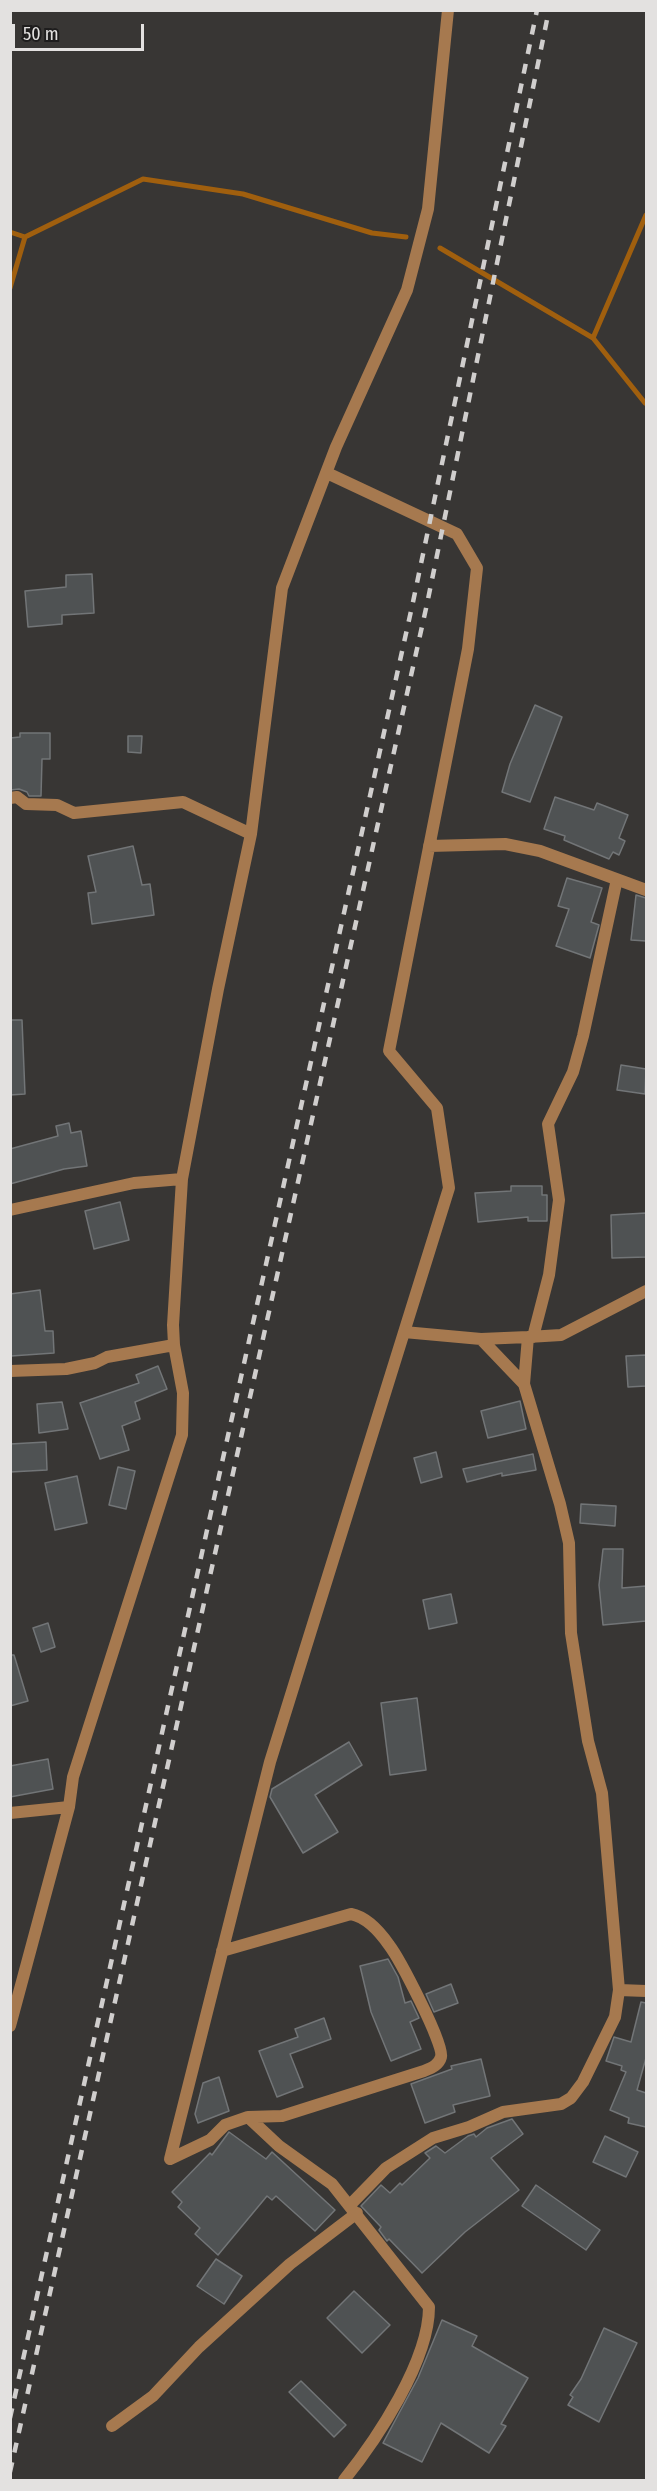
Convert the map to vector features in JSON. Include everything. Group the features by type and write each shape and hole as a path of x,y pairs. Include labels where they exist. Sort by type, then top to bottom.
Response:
{"street":[{"path":"10,2026 69,1807 73,1777 182,1435 183,1392 174,1345 182,1179 218,989 251,834 282,588 327,473 410,280 428,209 447,10"},
{"path":"222,1951 351,1914 362,1916 390,1945 436,2031 442,2051 441,2059 424,2071 361,2089 282,2116 248,2117 225,2125 210,2140 170,2160 222,1951 270,1762 449,1188 437,1108 389,1052 468,649 477,568 457,534 327,473"},
{"path":"10,798 17,797 26,804 57,805 74,813 183,802 251,834"},
{"path":"429,846 506,844 540,851 646,890"},
{"path":"112,2426 153,2396 199,2347 353,2209 386,2168 433,2138 469,2127 503,2112 561,2104 571,2098 583,2082 615,2017 619,1990 602,1793 588,1741 571,1633 568,1543 560,1504 524,1384 530,1337 549,1275 559,1200 548,1124 573,1072 617,879"},
{"path":"10,1210 142,1182 182,1179"},
{"path":"404,1332 481,1339 561,1335 646,1291"},
{"path":"481,1339 524,1384"},
{"path":"10,1371 66,1369 95,1363 107,1357 174,1345"},
{"path":"10,1813 69,1807"},
{"path":"619,1990 646,1991"},
{"path":"248,2117 279,2146 332,2184 429,2307 429,2324 408,2378 373,2444 344,2481"}],"building":[{"path":"92,574 94,613 62,615 62,624 28,627 25,591 66,587 66,575"},
{"path":"535,705 562,717 530,802 502,792 510,764"},
{"path":"20,733 50,733 50,759 42,759 41,796 29,796 27,792 19,789 10,790 10,738 20,737"},
{"path":"128,736 142,736 141,753 128,752"},
{"path":"555,797 594,810 597,803 628,815 619,838 625,841 619,855 613,852 609,859 564,840 565,836 544,829"},
{"path":"133,846 142,885 150,884 154,915 92,924 88,893 96,892 88,856"},
{"path":"567,878 602,888 591,922 599,925 590,958 556,946 569,909 558,906"},
{"path":"636,895 646,898 646,941 631,940"},
{"path":"10,1020 22,1020 25,1094 10,1095"},
{"path":"621,1065 646,1069 645,1094 617,1090"},
{"path":"69,1123 71,1133 81,1131 87,1166 64,1169 10,1184 10,1149 58,1136 56,1126"},
{"path":"511,1186 542,1186 542,1195 547,1195 547,1221 528,1221 528,1217 478,1222 475,1193 511,1191"},
{"path":"120,1202 129,1240 94,1249 85,1211"},
{"path":"646,1213 646,1257 612,1258 611,1215"},
{"path":"40,1290 45,1331 53,1331 54,1353 11,1356 10,1294"},
{"path":"646,1355 646,1386 628,1387 626,1356"},
{"path":"158,1366 167,1389 135,1402 140,1419 122,1426 129,1450 100,1459 80,1403 139,1383 136,1375"},
{"path":"520,1401 526,1429 488,1438 481,1411"},
{"path":"62,1402 68,1429 39,1433 37,1404"},
{"path":"46,1442 47,1470 10,1472 10,1444"},
{"path":"436,1452 442,1477 421,1483 414,1458"},
{"path":"533,1454 536,1470 502,1476 502,1473 467,1482 463,1469"},
{"path":"118,1467 135,1471 126,1509 109,1505"},
{"path":"77,1476 87,1523 55,1530 45,1483"},
{"path":"581,1504 616,1506 615,1526 580,1523"},
{"path":"603,1549 623,1549 622,1588 646,1586 646,1621 603,1625 599,1585"},
{"path":"451,1594 457,1623 429,1629 423,1600"},
{"path":"48,1623 55,1647 41,1652 33,1628"},
{"path":"10,1655 14,1655 28,1701 10,1706"},
{"path":"417,1698 426,1770 390,1775 381,1703"},
{"path":"349,1742 362,1765 315,1795 338,1832 303,1853 270,1797 272,1789"},
{"path":"48,1759 53,1789 10,1797 10,1766"},
{"path":"388,1959 398,1977 405,2003 411,2001 419,2018 410,2022 421,2049 391,2061 371,2012 360,1966"},
{"path":"451,1984 458,2003 434,2012 426,1994"},
{"path":"641,2002 646,2003 646,2058 637,2090 646,2093 646,2127 628,2123 629,2118 610,2110 626,2072 621,2070 622,2066 606,2061 614,2037 631,2042"},
{"path":"324,2018 331,2039 290,2054 303,2087 277,2097 259,2051 298,2037 295,2029"},
{"path":"481,2059 490,2096 453,2105 455,2112 425,2123 411,2084 452,2069 451,2066"},
{"path":"219,2077 229,2111 198,2123 195,2114 203,2083"},
{"path":"512,2119 523,2134 491,2158 519,2190 465,2232 422,2273 389,2239 387,2241 379,2230 381,2227 361,2206 381,2185 390,2193 400,2183 402,2185 430,2158 425,2153 436,2146 445,2153 468,2136 474,2134 476,2137 487,2128"},
{"path":"229,2132 266,2159 272,2152 335,2210 315,2231 276,2196 272,2200 267,2196 218,2255 195,2234 200,2228 178,2207 182,2202 172,2192 210,2153 212,2155"},
{"path":"605,2136 638,2152 626,2177 593,2162"},
{"path":"536,2185 600,2230 586,2250 522,2206"},
{"path":"216,2259 242,2276 224,2304 197,2286"},
{"path":"354,2291 390,2325 362,2353 327,2318"},
{"path":"442,2320 477,2336 472,2346 528,2378 501,2424 506,2426 489,2453 441,2423 422,2462 383,2443 418,2378"},
{"path":"604,2328 637,2343 599,2422 568,2405 573,2397 570,2395 581,2379"},
{"path":"301,2381 346,2425 334,2437 289,2392"}],"waterway":[{"path":"10,232 25,237 143,179 243,194 372,233 406,237"},
{"path":"593,338 646,215"},
{"path":"10,288 25,237"},
{"path":"440,248 593,338 646,402"}],"railway":[{"path":"10,2418 413,602 537,10"},
{"path":"10,2472 427,604 549,10"}]}
